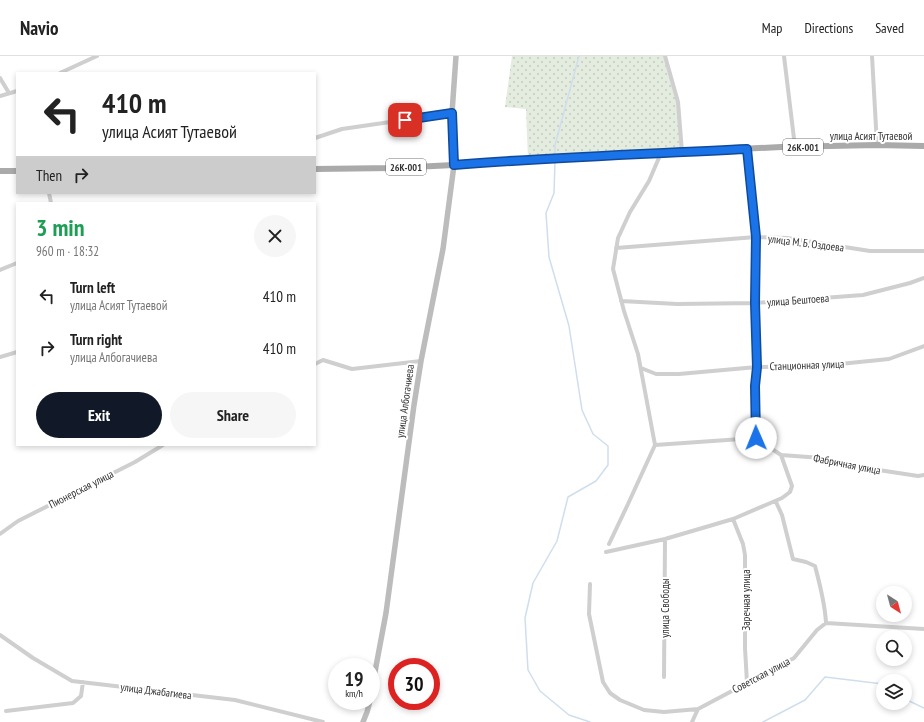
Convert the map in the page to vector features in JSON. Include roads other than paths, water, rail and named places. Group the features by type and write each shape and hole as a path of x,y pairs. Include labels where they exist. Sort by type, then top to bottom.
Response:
{"main road":[{"name":"улица Асият Тутаевой","path":"316,169 393,168 794,147 877,145 924,146"},
{"path":"0,171 16,171"}],"street":[{"path":"62,72 97,56"},
{"name":"улица Албогачиева","path":"378,658 386,613 414,405 443,249 454,165 452,113 456,56"},
{"path":"665,56 678,102 682,152"},
{"path":"784,56 794,147"},
{"path":"872,56 877,145"},
{"path":"0,78 10,94"},
{"path":"0,96 16,91"},
{"path":"316,138 342,129 452,113"},
{"path":"747,149 756,237 756,438"},
{"path":"609,544 655,445 638,354 621,301 613,269 618,238 630,212 649,181 661,153"},
{"name":"улица М. Б. Оздоева","path":"616,248 756,237 787,238 870,251 924,251"},
{"path":"0,270 16,263"},
{"name":"улица Бештоева","path":"621,301 677,304 755,303 862,295 924,278"},
{"name":"Станционная улица","path":"641,368 656,374 679,374 757,367 820,366 889,359 924,346"},
{"path":"0,357 16,352"},
{"path":"316,364 323,360 352,369 421,361"},
{"path":"606,552 665,539 733,519 776,502 788,494 792,487 792,483 781,455 756,438 655,445"},
{"name":"Пионерская улица","path":"0,534 18,521 135,462 161,446"},
{"name":"Фабричная улица","path":"781,455 822,458 872,469 918,476 924,475"},
{"path":"776,502 782,513 793,559 815,566 824,601 826,623 924,629"},
{"name":"Заречная улица","path":"733,519 743,544 745,555 745,648 747,683"},
{"name":"улица Свободы","path":"664,677 665,539"},
{"path":"590,584 589,614 603,682 610,693 620,700 644,710 664,712 698,709 692,722"},
{"name":"Советская улица","path":"698,709 794,658 817,630 826,623"},
{"name":"улица Джабагиева","path":"0,635 33,658 72,681 234,700 324,722"},
{"path":"6,711 73,702 81,696 83,682"},
{"path":"363,722 368,710"}],"waterway":[{"path":"555,157 555,145 579,56"},
{"path":"555,161 554,193 546,213 549,257 569,326 582,410 593,434 608,446 608,465 596,481 568,497 557,541 533,583 525,618 528,670 540,691 569,715 590,722"},
{"path":"763,722 805,700 825,677 876,683"},
{"path":"912,702 924,708"}]}
